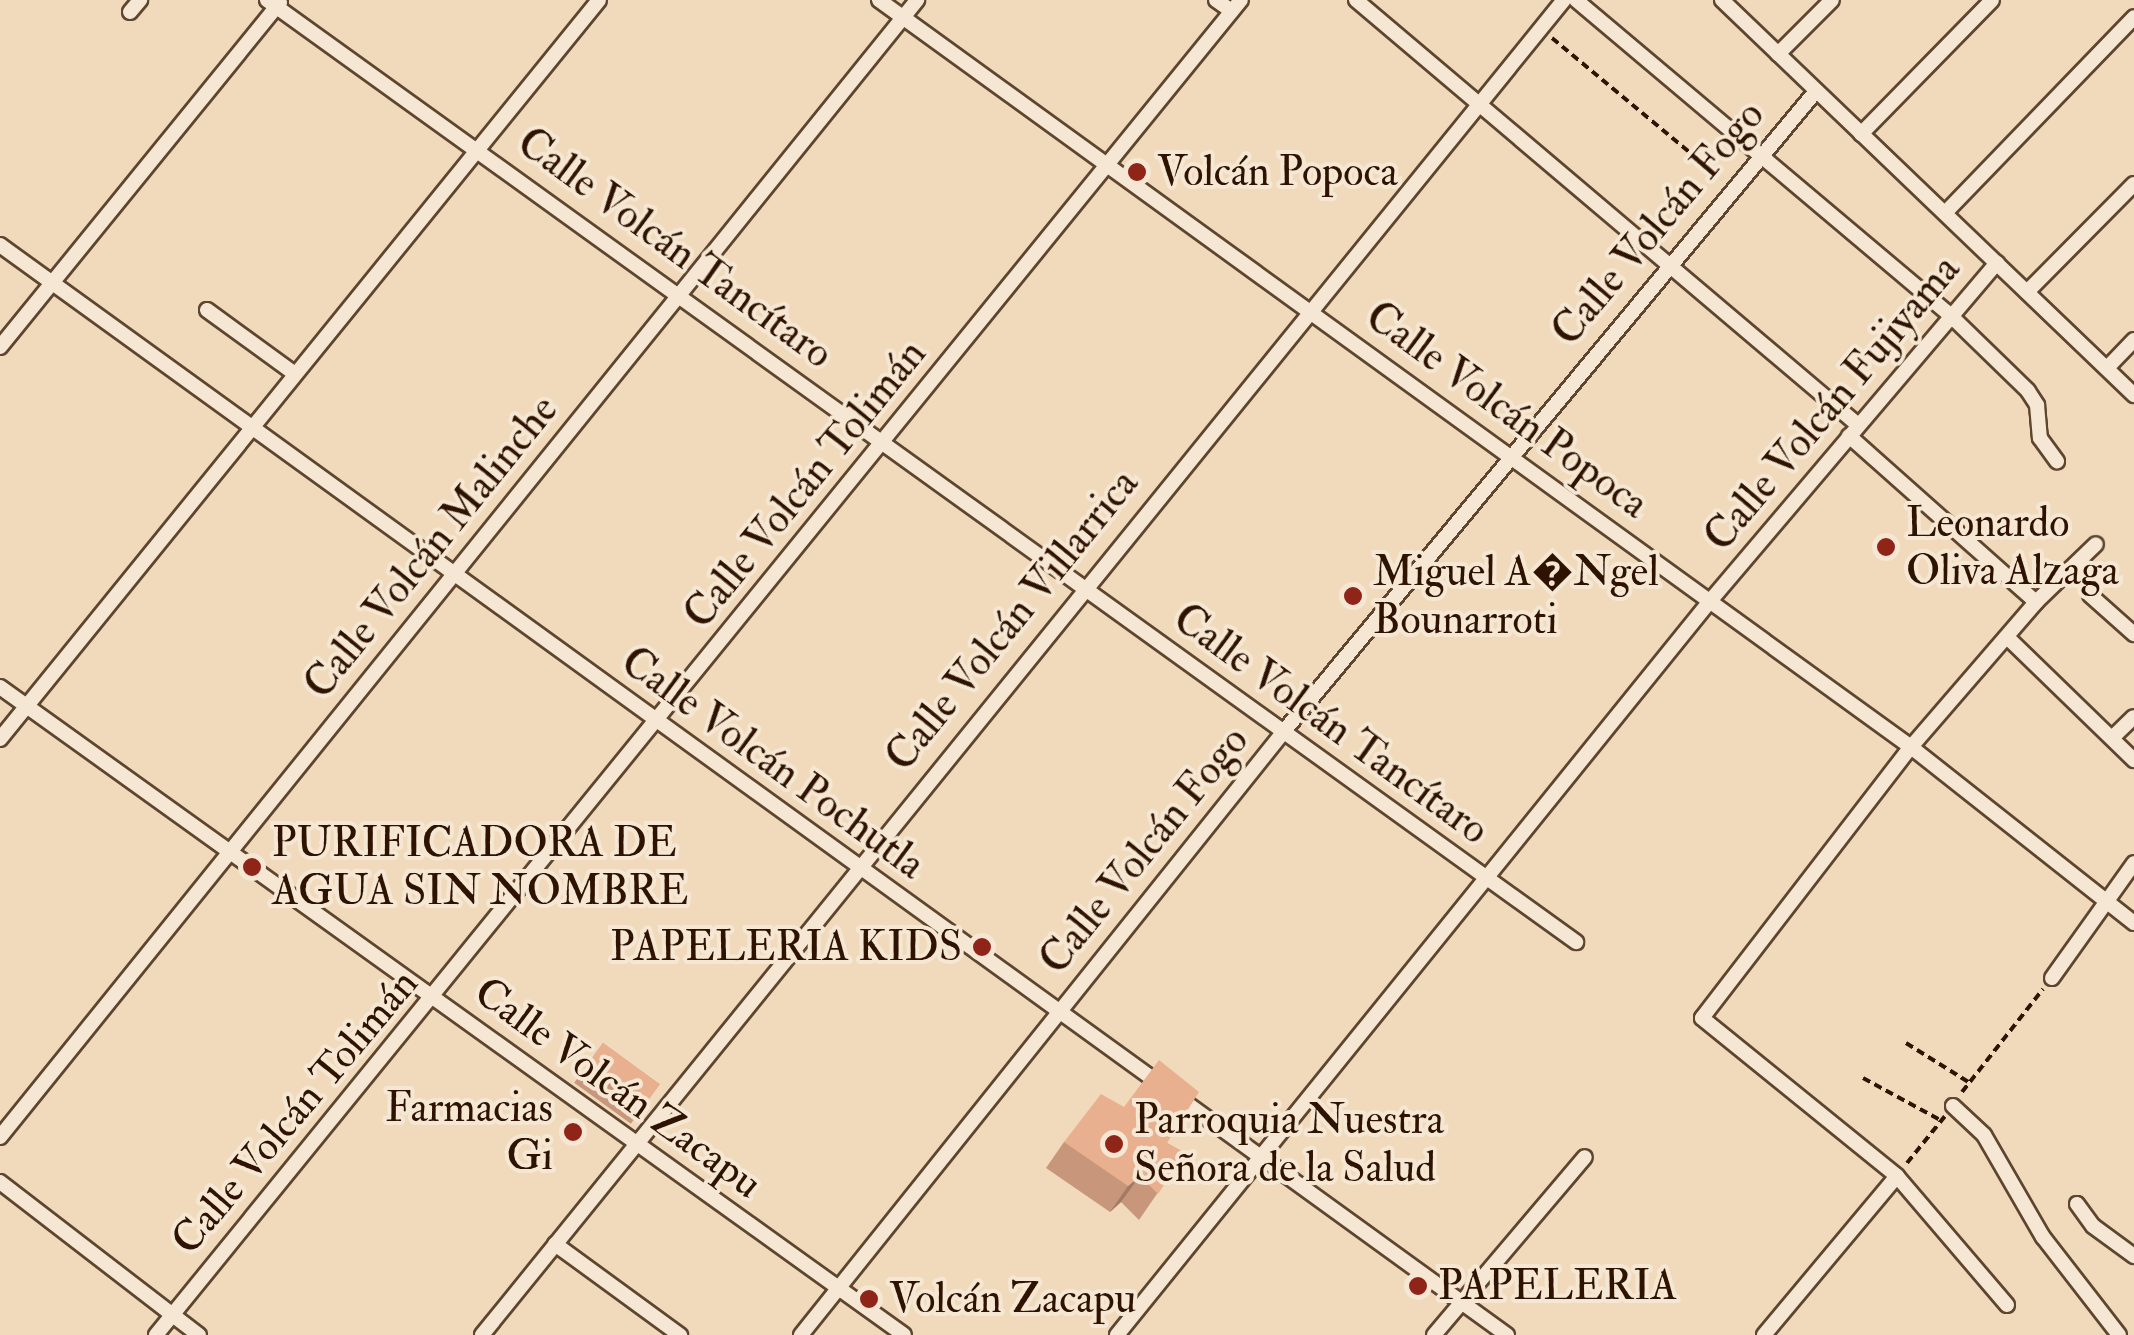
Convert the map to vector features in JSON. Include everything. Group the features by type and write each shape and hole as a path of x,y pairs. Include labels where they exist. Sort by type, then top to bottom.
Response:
{"street":[{"path":"0,740 598,0"},
{"name":"Calle Volcán Popoca","path":"879,0 1910,747 2134,923"},
{"name":"Calle Volcán Malinche","path":"0,1138 917,0"},
{"path":"1216,0 1237,6"},
{"path":"1356,0 1668,265 2036,602"},
{"name":"Calle Volcán Villarrica","path":"482,1335 1308,310 1564,0"},
{"path":"1576,0 1951,316 2028,391 2038,405 2040,438 2056,461"},
{"path":"1722,0 2134,395"},
{"name":"Calle Volcán Fogo","path":"1778,54 1832,0"},
{"path":"1861,134 1992,0"},
{"path":"0,346 275,2"},
{"name":"Calle Volcán Tancítaro","path":"275,2 1285,730 1487,883 1576,942"},
{"name":"Calle Volcán Tolimán","path":"156,1335 434,999 1237,6"},
{"path":"1944,213 2134,17"},
{"name":"Calle Volcán Fogo","path":"801,1335 1285,730 1816,90"},
{"name":"Calle Volcán Fujiyama","path":"2028,292 2134,184"},
{"name":"Calle Volcán Pochutla","path":"0,245 1506,1335"},
{"name":"Calle Volcán Fujiyama","path":"1117,1335 1487,883 1710,600 1996,262"},
{"path":"206,310 295,374"},
{"path":"2106,368 2134,340"},
{"path":"2007,1305 1896,1176 1702,1018 1910,747 2036,602 2096,544"},
{"path":"2090,595 2134,634"},
{"path":"2007,637 2134,760"},
{"name":"Calle Volcán Zacapu","path":"0,687 904,1335"},
{"path":"2112,738 2134,717"},
{"path":"2052,978 2134,863"},
{"path":"1953,1106 1984,1135 2043,1237 2120,1335"},
{"path":"1434,1335 1586,1157"},
{"path":"1764,1335 1896,1176"},
{"path":"0,1182 199,1335"},
{"path":"2077,1204 2093,1226 2134,1256"},
{"path":"555,1244 680,1335"}],"path":[{"path":"1541,28 1733,188"},
{"path":"1896,1176 2052,978"},
{"path":"1906,1043 1970,1082"},
{"path":"1863,1078 1942,1120"}],"building":[{"path":"603,1043 660,1084 644,1105 588,1064"},
{"name":"Parroquia Nuestra Señora de la Salud","path":"1159,1060 1199,1092 1167,1143 1185,1153 1158,1194 1140,1176 1128,1186 1064,1142 1101,1094 1124,1107"}],"place":[{"name":"Volcán Popoca","path":"1137,172"},
{"name":"Leonardo Oliva Alzaga","path":"1886,547"},
{"name":"Miguel A�Ngel Bounarroti","path":"1353,596"},
{"name":"PURIFICADORA DE AGUA SIN NOMBRE","path":"252,867"},
{"name":"PAPELERIA KIDS","path":"982,947"},
{"name":"Farmacias Gi","path":"573,1132"},
{"name":"Parroquia Nuestra Señora de la Salud","path":"1114,1144"},
{"name":"PAPELERIA","path":"1418,1286"},
{"name":"Volcán Zacapu","path":"869,1299"}]}
